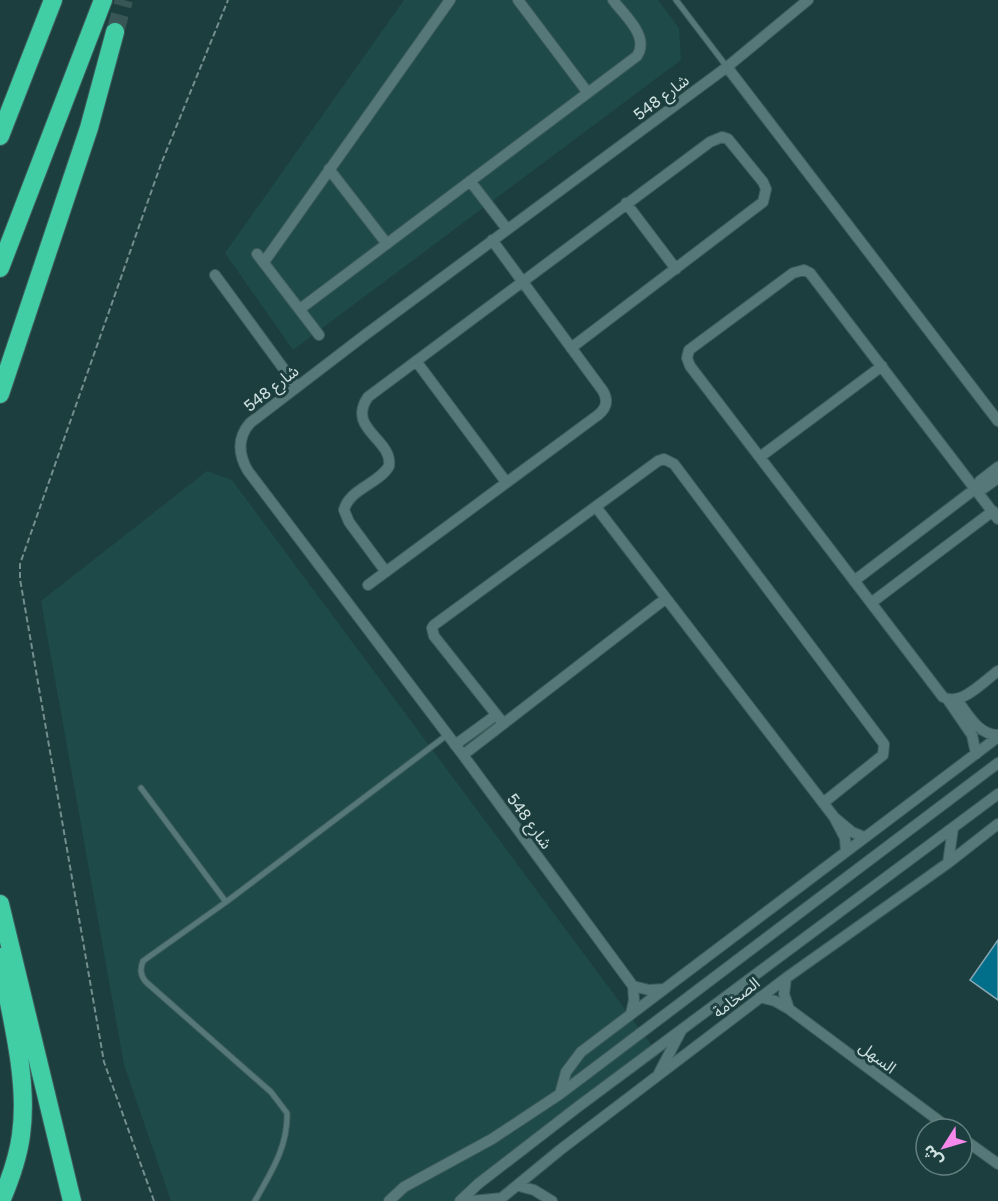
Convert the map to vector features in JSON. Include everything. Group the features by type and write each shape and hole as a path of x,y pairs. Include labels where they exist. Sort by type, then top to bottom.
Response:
{"highway":[{"path":"0,136 53,0"},
{"path":"0,268 103,0"},
{"path":"0,394 89,128 115,32"},
{"path":"0,904 72,1201"},
{"path":"0,957 18,1061 23,1111 18,1153 1,1201"}],"street":[{"path":"319,335 260,258 329,170 450,0"},
{"path":"518,0 588,93"},
{"path":"300,309 637,56 642,46 639,35 613,0"},
{"name":"شارع 548","path":"633,986 243,462 240,442 243,431 250,423 492,240 727,67 801,2"},
{"path":"727,67 998,421"},
{"path":"386,572 349,522 345,510 349,499 383,474 389,466 388,456 364,422 362,409 364,403 373,393 626,203 716,139 728,139 763,182 766,196 758,207 572,348"},
{"path":"329,170 387,244"},
{"path":"470,181 507,230"},
{"path":"626,203 676,269"},
{"path":"368,585 602,412 605,407 603,391 492,240"},
{"path":"871,603 995,515 814,277 804,270 793,273 692,347 687,354 690,366 854,581 940,693 952,700 980,730 998,736"},
{"path":"215,275 297,387"},
{"path":"416,361 506,482"},
{"path":"760,458 882,366"},
{"path":"500,719 434,636 432,628 658,460 664,459 674,464 884,744 883,755 823,803"},
{"path":"854,581 975,489 998,467"},
{"path":"975,489 984,488 998,478"},
{"path":"596,507 834,817 845,838 846,850"},
{"path":"455,745 500,719 665,599"},
{"path":"952,700 998,671"},
{"path":"952,700 972,735 976,754"},
{"path":"463,755 500,719"},
{"path":"560,1094 566,1072 576,1057 998,736"},
{"path":"389,1201 404,1187 505,1131 560,1094 998,763"},
{"path":"460,1201 682,1028 998,794"},
{"path":"834,817 852,832 864,837"},
{"name":"الصخامة","path":"500,1199 519,1186 560,1150 786,978 948,863 998,824"},
{"path":"948,863 953,828"},
{"path":"786,978 784,994 789,1009"},
{"path":"631,1014 634,1000 633,986 648,990 664,989"},
{"name":"السهل","path":"760,998 775,1001 789,1009 934,1117"},
{"path":"658,1076 682,1028"},
{"path":"974,1147 998,1164"},
{"path":"537,1170 536,1178 542,1193"},
{"path":"519,1186 542,1193 552,1201"},
{"path":"472,1201 500,1199"}],"lane":[{"path":"676,0 727,67"},
{"path":"255,1201 282,1151 288,1126 287,1113 271,1092 146,982 141,972 143,961 226,902 447,735"},
{"path":"141,788 226,902"}],"path":[{"path":"154,1201 104,1062 20,579 20,564 157,175 228,0"}],"shaded area":[{"path":"404,0 658,0 679,28 681,60 293,350 225,253"},
{"path":"207,471 232,480 659,1055 460,1201 171,1201 124,1065 41,601"}],"building":[{"path":"998,940 998,1000 970,980"}],"tunnel":[{"path":"115,32 124,0"}]}
